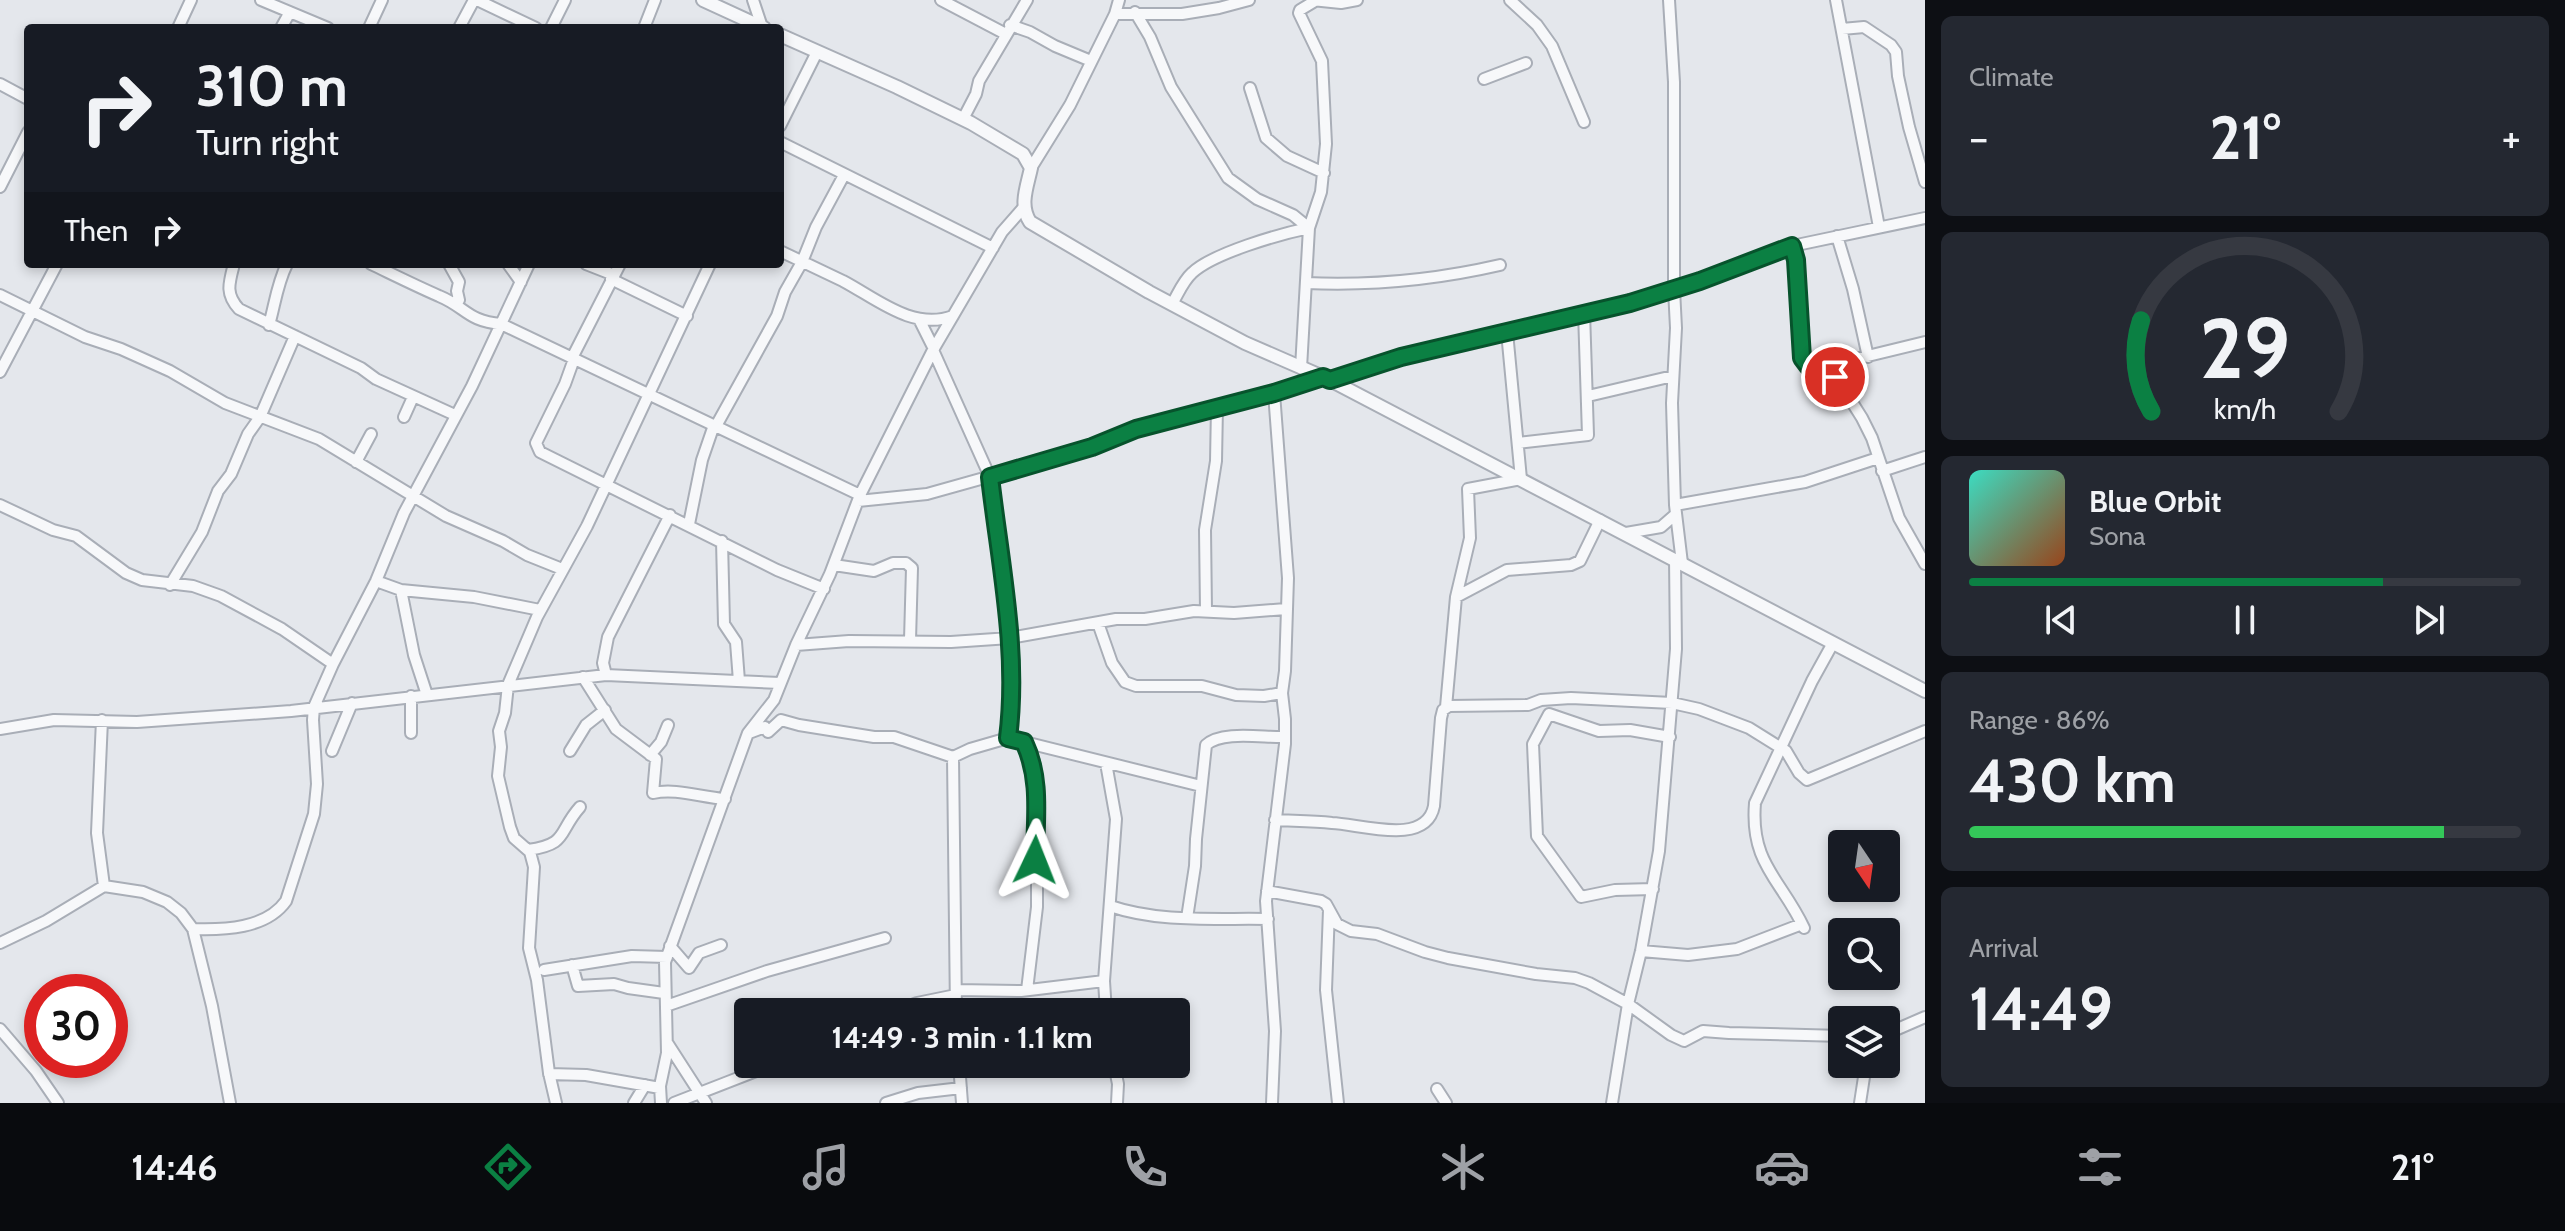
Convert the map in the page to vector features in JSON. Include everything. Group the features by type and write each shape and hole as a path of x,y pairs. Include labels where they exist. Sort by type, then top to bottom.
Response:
{"street":[{"path":"180,24 191,0"},
{"path":"261,0 318,24"},
{"path":"371,24 382,0"},
{"path":"461,24 476,0 518,24"},
{"path":"553,24 565,0"},
{"path":"646,24 655,0"},
{"path":"703,0 754,24"},
{"path":"753,0 762,24"},
{"path":"941,0 1006,28 1030,32 1091,61"},
{"path":"963,119 1006,28 1027,0"},
{"path":"661,1103 660,1088 667,1043 664,993 668,951 748,733 774,700 796,645 824,589 859,498 933,350 1002,232 1024,207 1031,168 1070,105 1119,0"},
{"path":"1115,14 1182,14 1249,0"},
{"path":"1301,368 1309,228 1324,173 1324,70 1299,13 1314,0 1341,3 1357,0"},
{"path":"1510,0 1537,25 1552,46 1584,122"},
{"path":"1612,1103 1628,1004 1653,889 1670,737 1676,649 1674,82 1669,0"},
{"path":"1836,0 1879,227"},
{"path":"283,24 290,12"},
{"path":"1135,12 1155,47 1171,87 1228,178 1257,199 1293,215 1309,228"},
{"path":"1842,29 1864,27 1891,45 1896,52 1909,127 1925,182"},
{"path":"784,37 963,119 1023,154 1031,168"},
{"path":"784,118 817,52"},
{"path":"1484,79 1526,63"},
{"path":"0,84 24,97"},
{"path":"1250,88 1266,138 1287,156 1324,173"},
{"path":"0,187 24,140"},
{"path":"784,144 993,248"},
{"path":"689,524 702,460 715,426 777,316 785,292 844,175"},
{"path":"1024,207 1030,222 1172,304 1245,343 1327,379 1925,691"},
{"path":"379,268 456,305 473,318 501,324 859,498 927,494 1092,447 1136,429 1401,357 1630,303 1792,246 1925,219"},
{"path":"1172,304 1197,269 1241,249 1309,228"},
{"path":"1837,236 1868,357"},
{"path":"1792,246 1796,260 1802,358 1808,366 1833,372 1862,418 1899,518 1925,564"},
{"path":"784,253 903,315 937,320 953,316"},
{"path":"1306,283 1385,284 1449,276 1500,265"},
{"path":"0,372 55,268"},
{"path":"233,268 228,296 239,309 455,415"},
{"path":"269,325 277,298 277,284 285,268"},
{"path":"451,268 459,282 456,305"},
{"path":"511,268 521,282"},
{"path":"193,929 219,930 249,924 278,912 286,901 314,814 317,784 314,707 376,581 413,495 527,268"},
{"path":"594,268 687,316"},
{"path":"618,268 573,359 536,447 540,452 777,570 824,589"},
{"path":"556,1103 529,948 534,867 528,850 514,838 498,776 499,731 505,713 508,685 540,610 587,526 604,484 708,268"},
{"path":"0,295 85,337 140,357 225,403 319,439 423,504 562,569"},
{"path":"1518,443 1588,435 1584,312"},
{"path":"919,319 990,477 1010,638 1012,690 1008,738"},
{"path":"1507,332 1521,479"},
{"path":"170,585 202,532 218,491 231,474 248,434 260,417 295,336"},
{"path":"1828,369 1839,363 1925,342"},
{"path":"1588,396 1673,376"},
{"path":"1272,1103 1275,1031 1267,891 1285,737 1282,693 1288,578 1274,393"},
{"path":"404,417 413,397"},
{"path":"1206,611 1205,530 1216,461 1217,407"},
{"path":"356,462 371,434"},
{"path":"1882,471 1925,457"},
{"path":"1626,533 1661,527 1676,510 1792,485 1878,458"},
{"path":"1275,820 1334,823 1379,831 1426,822 1432,815 1438,736 1446,707 1456,597 1470,538 1468,489 1521,479"},
{"path":"0,505 53,530 76,536 126,573 142,580 193,586 221,596 282,629 333,664"},
{"path":"606,675 603,663 608,637 670,515"},
{"path":"1456,597 1507,570 1571,565 1580,561 1600,520"},
{"path":"722,541 724,624 736,642 739,681"},
{"path":"834,565 874,571 893,563 906,563 912,568 910,640"},
{"path":"376,581 401,590 474,597 540,610"},
{"path":"401,590 408,632 427,695"},
{"path":"796,645 1010,638 1098,623 1206,611 1234,613 1286,609"},
{"path":"1098,623 1112,663 1125,682 1136,686 1202,686 1236,695 1282,693"},
{"path":"1641,951 1688,955 1726,951 1803,926 1762,861 1755,830 1755,803 1833,643"},
{"path":"0,729 44,720 173,720 606,675 780,683"},
{"path":"583,677 616,729 656,759 653,793 670,790 725,799"},
{"path":"411,696 411,733"},
{"path":"1446,707 1528,705 1541,700 1571,698 1672,703 1725,717 1749,728 1788,753 1807,780 1925,731"},
{"path":"332,751 352,703"},
{"path":"570,751 586,725 605,710"},
{"path":"1653,889 1615,890 1581,897 1537,836 1533,744 1549,714 1599,731 1630,730 1670,737"},
{"path":"102,720 97,833 104,886"},
{"path":"748,733 765,727 768,732 781,720 874,737 894,737 953,757 1008,738 1201,786"},
{"path":"650,755 661,742 668,725"},
{"path":"1187,918 1206,745 1211,741 1237,736 1285,737"},
{"path":"1024,742 1034,761 1037,812 1037,907 1027,990"},
{"path":"953,757 956,998"},
{"path":"1105,998 1116,819 1106,763"},
{"path":"528,850 550,847 557,842 580,807"},
{"path":"0,943 46,921 104,886 143,892 167,902 181,913 193,929 212,1006 230,1103"},
{"path":"1267,891 1321,901 1337,924 1351,931 1377,934 1425,952 1536,974 1575,978 1628,1004 1684,1041 1711,1030 1828,1036"},
{"path":"1110,906 1127,912 1187,918 1268,919"},
{"path":"1329,910 1325,978 1338,1103"},
{"path":"666,1006 767,971 885,938"},
{"path":"544,970 668,951 689,968 699,953 721,945"},
{"path":"572,965 578,986 614,984 664,993"},
{"path":"936,998 956,993 1027,990 1104,981"},
{"path":"1900,1028 1925,1017"},
{"path":"0,1029 36,1071 58,1103"},
{"path":"667,1043 704,1098"},
{"path":"549,1074 586,1075 660,1088"},
{"path":"674,1103 704,1098 747,1078"},
{"path":"960,1078 962,1103"},
{"path":"1117,1078 1117,1103"},
{"path":"1860,1103 1864,1078"},
{"path":"634,1103 645,1085"},
{"path":"886,1103 918,1093 961,1088"},
{"path":"1437,1089 1446,1103"}],"route":[{"path":"1035,860 1037,788 1034,761 1024,742 1008,738 1013,677 990,477 1092,447 1136,429 1323,377 1330,380 1401,357 1630,303 1700,281 1792,246 1796,260 1802,358 1808,366 1823,366 1835,377"}]}
